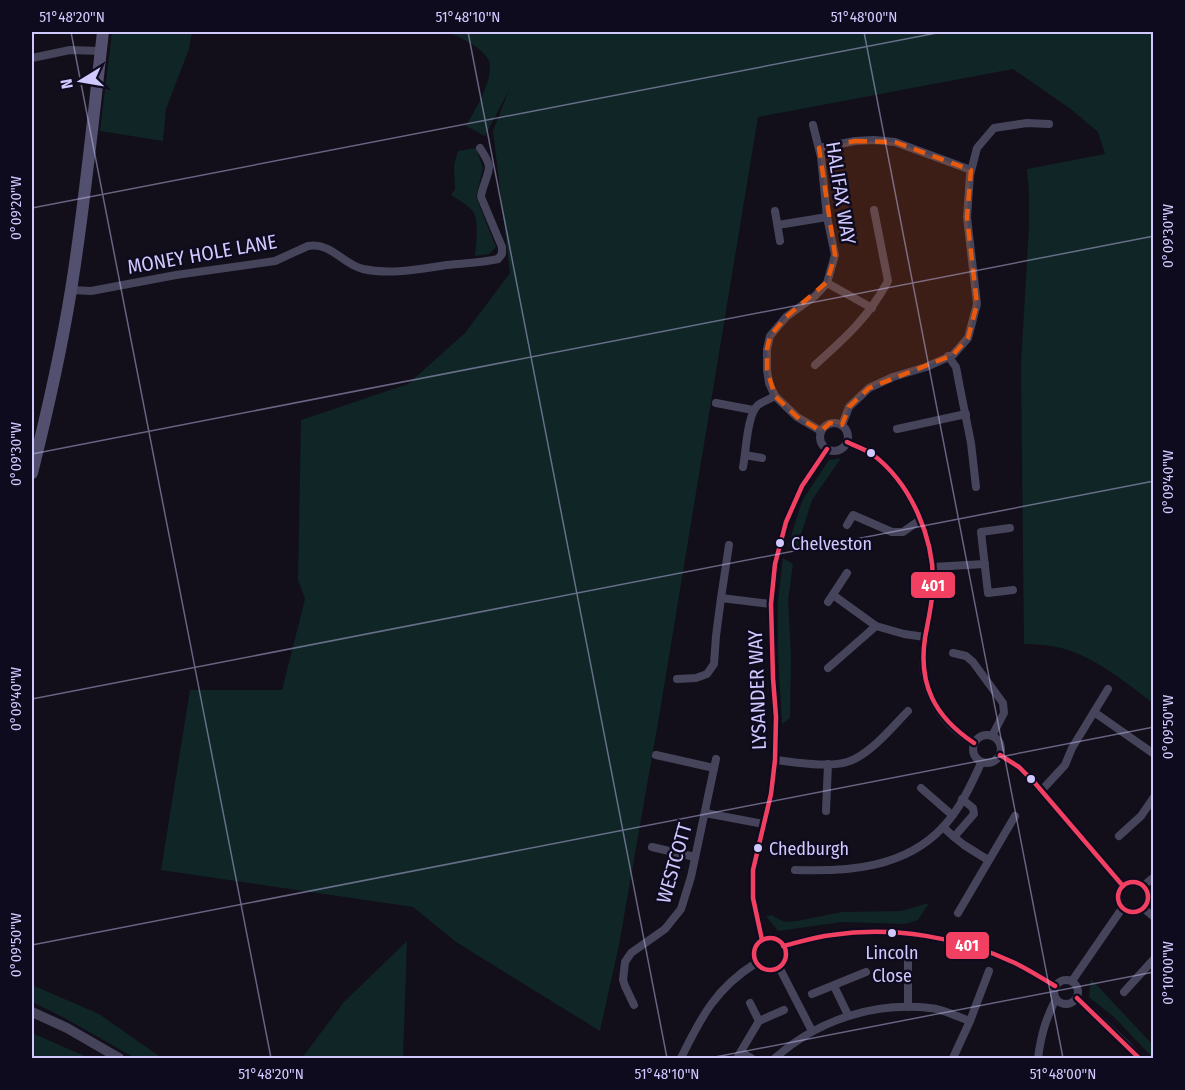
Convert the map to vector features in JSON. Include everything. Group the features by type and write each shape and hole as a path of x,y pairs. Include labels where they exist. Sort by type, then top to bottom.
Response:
{"main road":[{"path":"32,473 50,399 71,290 103,32"}],"street":[{"path":"32,58 70,50 101,51"},
{"path":"842,425 849,407 869,388 893,377 926,367 952,354 968,338 977,304 967,217 971,170 977,148 994,128 1021,123 1048,124"},
{"name":"HALIFAX WAY","path":"813,125 821,157 827,217 835,255 826,283 815,296 786,317 770,336 767,349 767,370 769,383 775,396 796,417 821,431"},
{"path":"819,148 855,141 895,142 971,170"},
{"name":"MONEY HOLE LANE","path":"71,290 91,291 176,275 275,261 308,246 334,251 353,266 394,272 498,259 502,254 502,247 482,197 489,168 480,148"},
{"path":"815,365 848,336 872,308 888,281 874,210"},
{"path":"775,211 780,241"},
{"path":"778,225 827,217"},
{"path":"826,283 872,308"},
{"path":"948,356 956,367 971,443 976,487"},
{"path":"743,467 753,410 757,405 775,396"},
{"path":"716,403 753,410"},
{"path":"897,429 966,414"},
{"path":"834,422 842,425 849,435 847,442 837,451 828,449 822,443 821,431 834,422"},
{"path":"847,442 871,453 890,471 909,496 920,520 932,567 932,600 923,649 924,671 930,694 941,714 950,726 974,743"},
{"name":"LYSANDER WAY","path":"762,940 753,898 753,870 771,794 776,760 771,604 775,564 786,522 802,486 828,449"},
{"path":"745,455 762,458"},
{"path":"847,525 853,515 892,532 903,532 920,520"},
{"path":"1010,528 981,532 988,593 1013,590"},
{"path":"677,679 696,678 707,674 714,664 729,545"},
{"path":"932,567 985,564"},
{"path":"847,573 831,599 876,626 925,638"},
{"path":"722,598 771,604"},
{"path":"828,668 876,626"},
{"path":"954,653 966,656 973,662 1003,703 1004,713 992,736"},
{"path":"1041,791 1065,765 1072,748 1108,689"},
{"path":"776,760 828,764 847,762 862,754 908,711"},
{"path":"1094,712 1154,754"},
{"path":"983,735 992,736 999,741 1001,750 998,759 990,764 981,763 972,752 974,743 983,735"},
{"path":"1000,755 1018,767 1041,791 1123,886"},
{"path":"656,756 715,764 705,813 764,824"},
{"path":"795,870 837,871 883,863 909,853 928,841 943,827 962,799 981,763"},
{"path":"826,811 828,764"},
{"path":"921,788 952,815"},
{"path":"1119,836 1141,816 1154,797"},
{"path":"954,837 974,814 973,808 962,799"},
{"name":"WESTCOTT","path":"634,1005 623,980 625,962 631,953 665,929 681,909 691,877 705,813"},
{"path":"958,913 1015,816"},
{"path":"943,827 964,845 988,860"},
{"path":"652,847 695,857"},
{"path":"1143,886 1154,877"},
{"path":"1131,882 1143,886 1147,894 1143,908 1135,911 1126,910 1120,904 1119,894 1123,886 1131,882"},
{"path":"1072,981 1123,907"},
{"path":"1143,908 1154,917"},
{"path":"783,946 830,934 889,931 910,933 959,943 995,955 1019,964 1055,986"},
{"path":"776,939 783,946 786,955 783,964 779,967 769,970 756,963 754,953 758,943 762,940 776,939"},
{"path":"1124,992 1154,959"},
{"path":"908,962 908,1007"},
{"path":"681,1059 712,1003 726,986 756,963"},
{"path":"779,967 812,1031"},
{"path":"953,1059 989,971"},
{"path":"812,994 866,972"},
{"path":"1060,981 1072,981 1077,987 1077,998 1071,1004 1062,1004 1053,993 1055,986 1060,981"},
{"path":"834,986 848,1015"},
{"path":"1077,998 1139,1059"},
{"path":"1038,1059 1041,1034 1056,999"},
{"path":"750,1003 759,1020"},
{"path":"775,1059 812,1031 848,1015 890,1007 933,1008 970,1021"},
{"path":"752,1059 739,1055 759,1020 784,1010"},
{"path":"32,1012 67,1028 119,1059"}],"highlighted area":[{"path":"855,141 895,142 971,170 967,217 977,304 968,338 953,355 869,388 849,407 842,425 830,423 821,431 797,417 775,396 767,370 767,349 770,336 786,317 827,282 835,255 819,148"}],"green space":[{"path":"112,32 192,32 189,49 166,109 163,141 100,131"},
{"path":"449,32 1153,32 1153,703 1086,657 1056,647 1024,644 1021,364 1029,226 1027,169 1105,154 1098,132 1072,110 1013,69 758,117 659,717 619,945 600,1031 456,942 413,907 161,870 190,690 282,690 305,599 298,580 301,420 408,384 465,333 510,273 493,131 509,90 485,136 466,126 487,83 490,66 488,59 480,50"},
{"path":"476,148 483,168 476,197 496,247 489,254 475,256 476,218 472,210 451,195 455,189 454,165 458,151"},
{"path":"841,458 812,500 796,551 788,546 802,501 829,460"},
{"path":"783,558 793,564 788,600 791,655 790,718 782,724 778,600"},
{"path":"929,903 918,920 905,924 842,922 778,931 766,916 772,915 785,922 842,912 901,911"},
{"path":"407,941 403,1058 302,1058 344,1002"},
{"path":"1091,979 1153,1045 1153,1058 1115,1018 1089,997"},
{"path":"32,985 99,1014 162,1058 135,1058 32,1002"},
{"path":"32,1033 89,1058 32,1058"}],"transit line":[{"name":"401","path":"847,442 869,452 886,466 909,496 918,514 930,550 933,569 933,588 923,655 927,685 940,711 960,733 974,743"},
{"name":"401","path":"762,940 753,898 753,870 771,794 775,760 776,717 771,604 775,564 786,522 802,486 827,449"},
{"name":"401","path":"1000,755 1019,767 1034,782 1123,886"},
{"name":"401","path":"1133,882 1143,887 1148,897 1143,907 1133,912 1123,907 1118,897 1123,887 1133,882"},
{"name":"401","path":"783,946 819,937 855,933 879,932 926,936 972,946 994,954 1055,986"},
{"name":"401","path":"770,938 781,943 786,954 781,965 770,970 759,965 754,954 759,943 770,938"},
{"name":"401","path":"1077,998 1139,1058"}],"place":[{"name":"Chelveston","path":"780,543"},
{"name":"Chedburgh","path":"758,848"},
{"name":"Lincoln Close","path":"892,933"}]}
